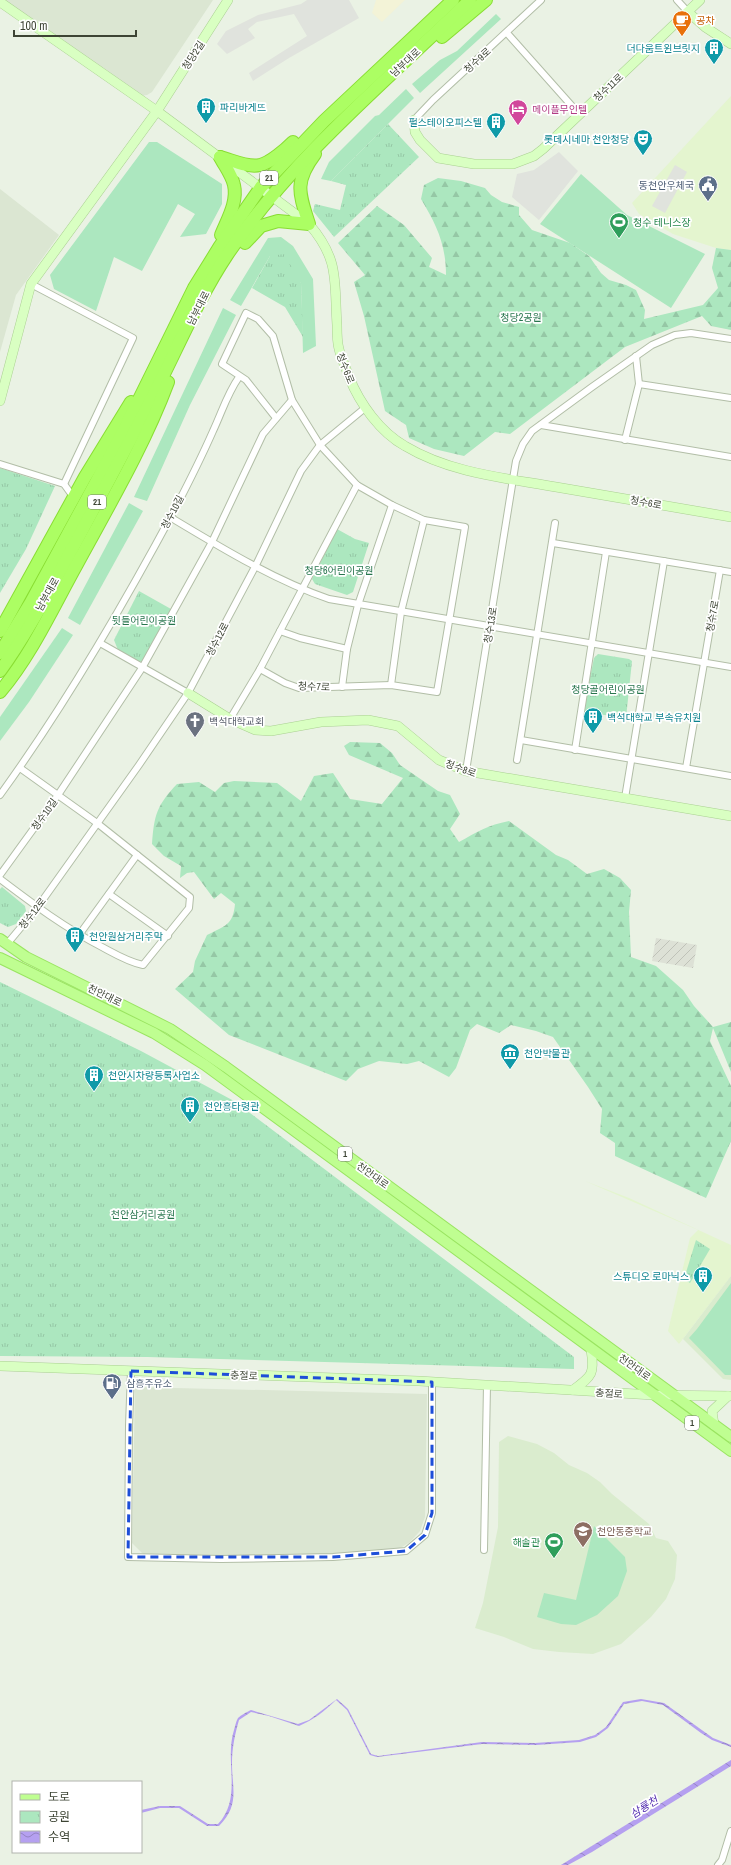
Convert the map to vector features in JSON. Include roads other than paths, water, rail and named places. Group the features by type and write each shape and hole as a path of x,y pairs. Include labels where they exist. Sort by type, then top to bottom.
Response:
{"highway":[{"path":"405,54 426,17 442,0"},
{"name":"남부대로","path":"0,653 31,602 121,436 194,288 211,270 272,195 313,149 336,127 405,54 453,0"},
{"name":"남부대로","path":"0,671 40,606 132,440 187,328 211,270 260,187 324,121 470,0"},
{"path":"405,54 444,36 486,0"},
{"path":"220,157 247,164 260,165 280,153 300,136 324,121"},
{"path":"211,270 261,226 278,221 309,224 302,204 300,183 314,156 336,127"},
{"path":"211,270 235,197 234,184 220,157"},
{"path":"0,692 31,646 118,489 157,411 187,328"},
{"path":"0,631 85,476 171,334"}],"main road":[{"name":"천안대로","path":"4,941 26,957 163,1025 195,1046 731,1437"},
{"name":"천안대로","path":"0,958 154,1033 205,1065 731,1452"}],"street":[{"name":"청당2길","path":"31,284 157,111 228,0"},
{"name":"청수9로","path":"414,120 433,100 541,0"},
{"path":"677,0 705,27 731,44"},
{"name":"청수11로","path":"414,120 415,132 420,140 438,158 474,164 513,164 534,156 700,0"},
{"path":"0,2 157,111 260,187"},
{"path":"507,33 579,114"},
{"name":"청수6로","path":"260,187 309,224 320,236 334,266 338,349 350,380 366,408 383,430 404,446 446,465 513,479 731,517"},
{"path":"0,401 31,284 133,338 64,484"},
{"path":"276,418 246,380 239,377 222,364 246,313 258,319 273,336 292,400 320,445 357,485 392,505 424,520 465,528 449,620"},
{"path":"513,479 516,461 522,444 532,431 592,386 652,345 675,336 691,333 731,338"},
{"path":"625,440 639,384 636,356"},
{"name":"청수10길","path":"0,796 20,768 100,643 170,517 204,450 231,388 239,377"},
{"path":"639,384 731,398"},
{"name":"청수10길","path":"0,875 58,795 142,668 212,542 263,434 292,400"},
{"name":"청수12로","path":"4,941 37,908 188,693 256,565 301,471 320,445 366,408"},
{"path":"542,425 731,458"},
{"path":"0,464 64,484 74,498"},
{"name":"청수13로","path":"466,772 513,479"},
{"path":"230,719 260,669 357,485"},
{"path":"342,687 347,649 358,605 392,505"},
{"path":"170,517 212,542 256,565 303,589 329,599 449,620 490,625 731,667"},
{"path":"391,685 401,612 424,520"},
{"path":"517,760 555,523"},
{"path":"553,543 731,572"},
{"path":"575,750 606,552"},
{"path":"625,798 664,561"},
{"name":"청수7로","path":"686,768 720,570"},
{"name":"청수7로","path":"260,669 285,683 299,688 391,685 437,692 449,620"},
{"path":"280,631 300,638 347,649"},
{"path":"100,643 188,693"},
{"name":"청수8로","path":"188,693 230,719 255,730 271,731 321,722 368,720 384,722 398,726 439,760 466,772 731,816"},
{"path":"521,740 731,776"},
{"path":"0,879 37,908 79,935 122,958 144,966 189,908 190,897 98,823 20,768"},
{"path":"79,935 137,855"},
{"path":"109,894 168,936"},
{"path":"572,1390 591,1376 593,1364 591,1350"},
{"name":"충절로","path":"0,1366 432,1382 653,1395 729,1396"},
{"path":"131,1371 128,1557 220,1559 333,1557 406,1551 425,1535 432,1513 432,1382"},
{"path":"484,1550 487,1385"},
{"path":"714,1425 712,1411 729,1396"},
{"path":"718,1865 722,1860 731,1831"}],"water":[{"path":"337,1699 348,1709 371,1754 378,1756 482,1742 535,1743 579,1740 595,1735 606,1727 623,1702 641,1699 664,1703 713,1738 731,1745 731,1747 712,1740 663,1705 642,1701 624,1704 608,1728 596,1737 580,1742 536,1745 482,1744 377,1757 370,1755 347,1710 336,1700 319,1715 299,1726 251,1712 239,1720 235,1736 232,1763 233,1796 232,1804 226,1818 219,1826 207,1826 179,1808 160,1808 142,1813 142,1810 160,1806 180,1806 208,1824 218,1824 225,1814 230,1802 232,1779 231,1742 238,1718 251,1710 298,1724 309,1720"},
{"path":"731,1760 731,1766 592,1852 568,1865 561,1865"}],"place":[{"name":"공차","path":"682,37"},
{"name":"더다움트윈브릿지","path":"714,65"},
{"name":"파리바게뜨","path":"206,124"},
{"name":"메이플무인텔","path":"518,126"},
{"name":"펄스테이오피스텔","path":"496,139"},
{"name":"롯데시네마 천안청당","path":"643,156"},
{"name":"동천안우체국","path":"708,202"},
{"name":"청수 테니스장","path":"619,239"},
{"name":"백석대학교 부속유치원","path":"593,734"},
{"name":"백석대학교회","path":"195,738"},
{"name":"천안원삼거리주막","path":"75,953"},
{"name":"천안박물관","path":"510,1070"},
{"name":"천안시차량등록사업소","path":"94,1092"},
{"name":"천안흥타령관","path":"190,1123"},
{"name":"스튜디오 로마닉스","path":"703,1293"},
{"name":"삼흥주유소","path":"112,1400"},
{"name":"천안동중학교","path":"583,1548"},
{"name":"해솔관","path":"554,1559"}],"park label":[{"name":"청당2공원","path":"521,317"},
{"name":"청당6어린이공원","path":"339,570"},
{"name":"뒷들어린이공원","path":"144,620"},
{"name":"청당골어린이공원","path":"608,689"},
{"name":"천안삼거리공원","path":"143,1214"}],"water label":[{"name":"삼룡천","path":"644,1807"}]}
